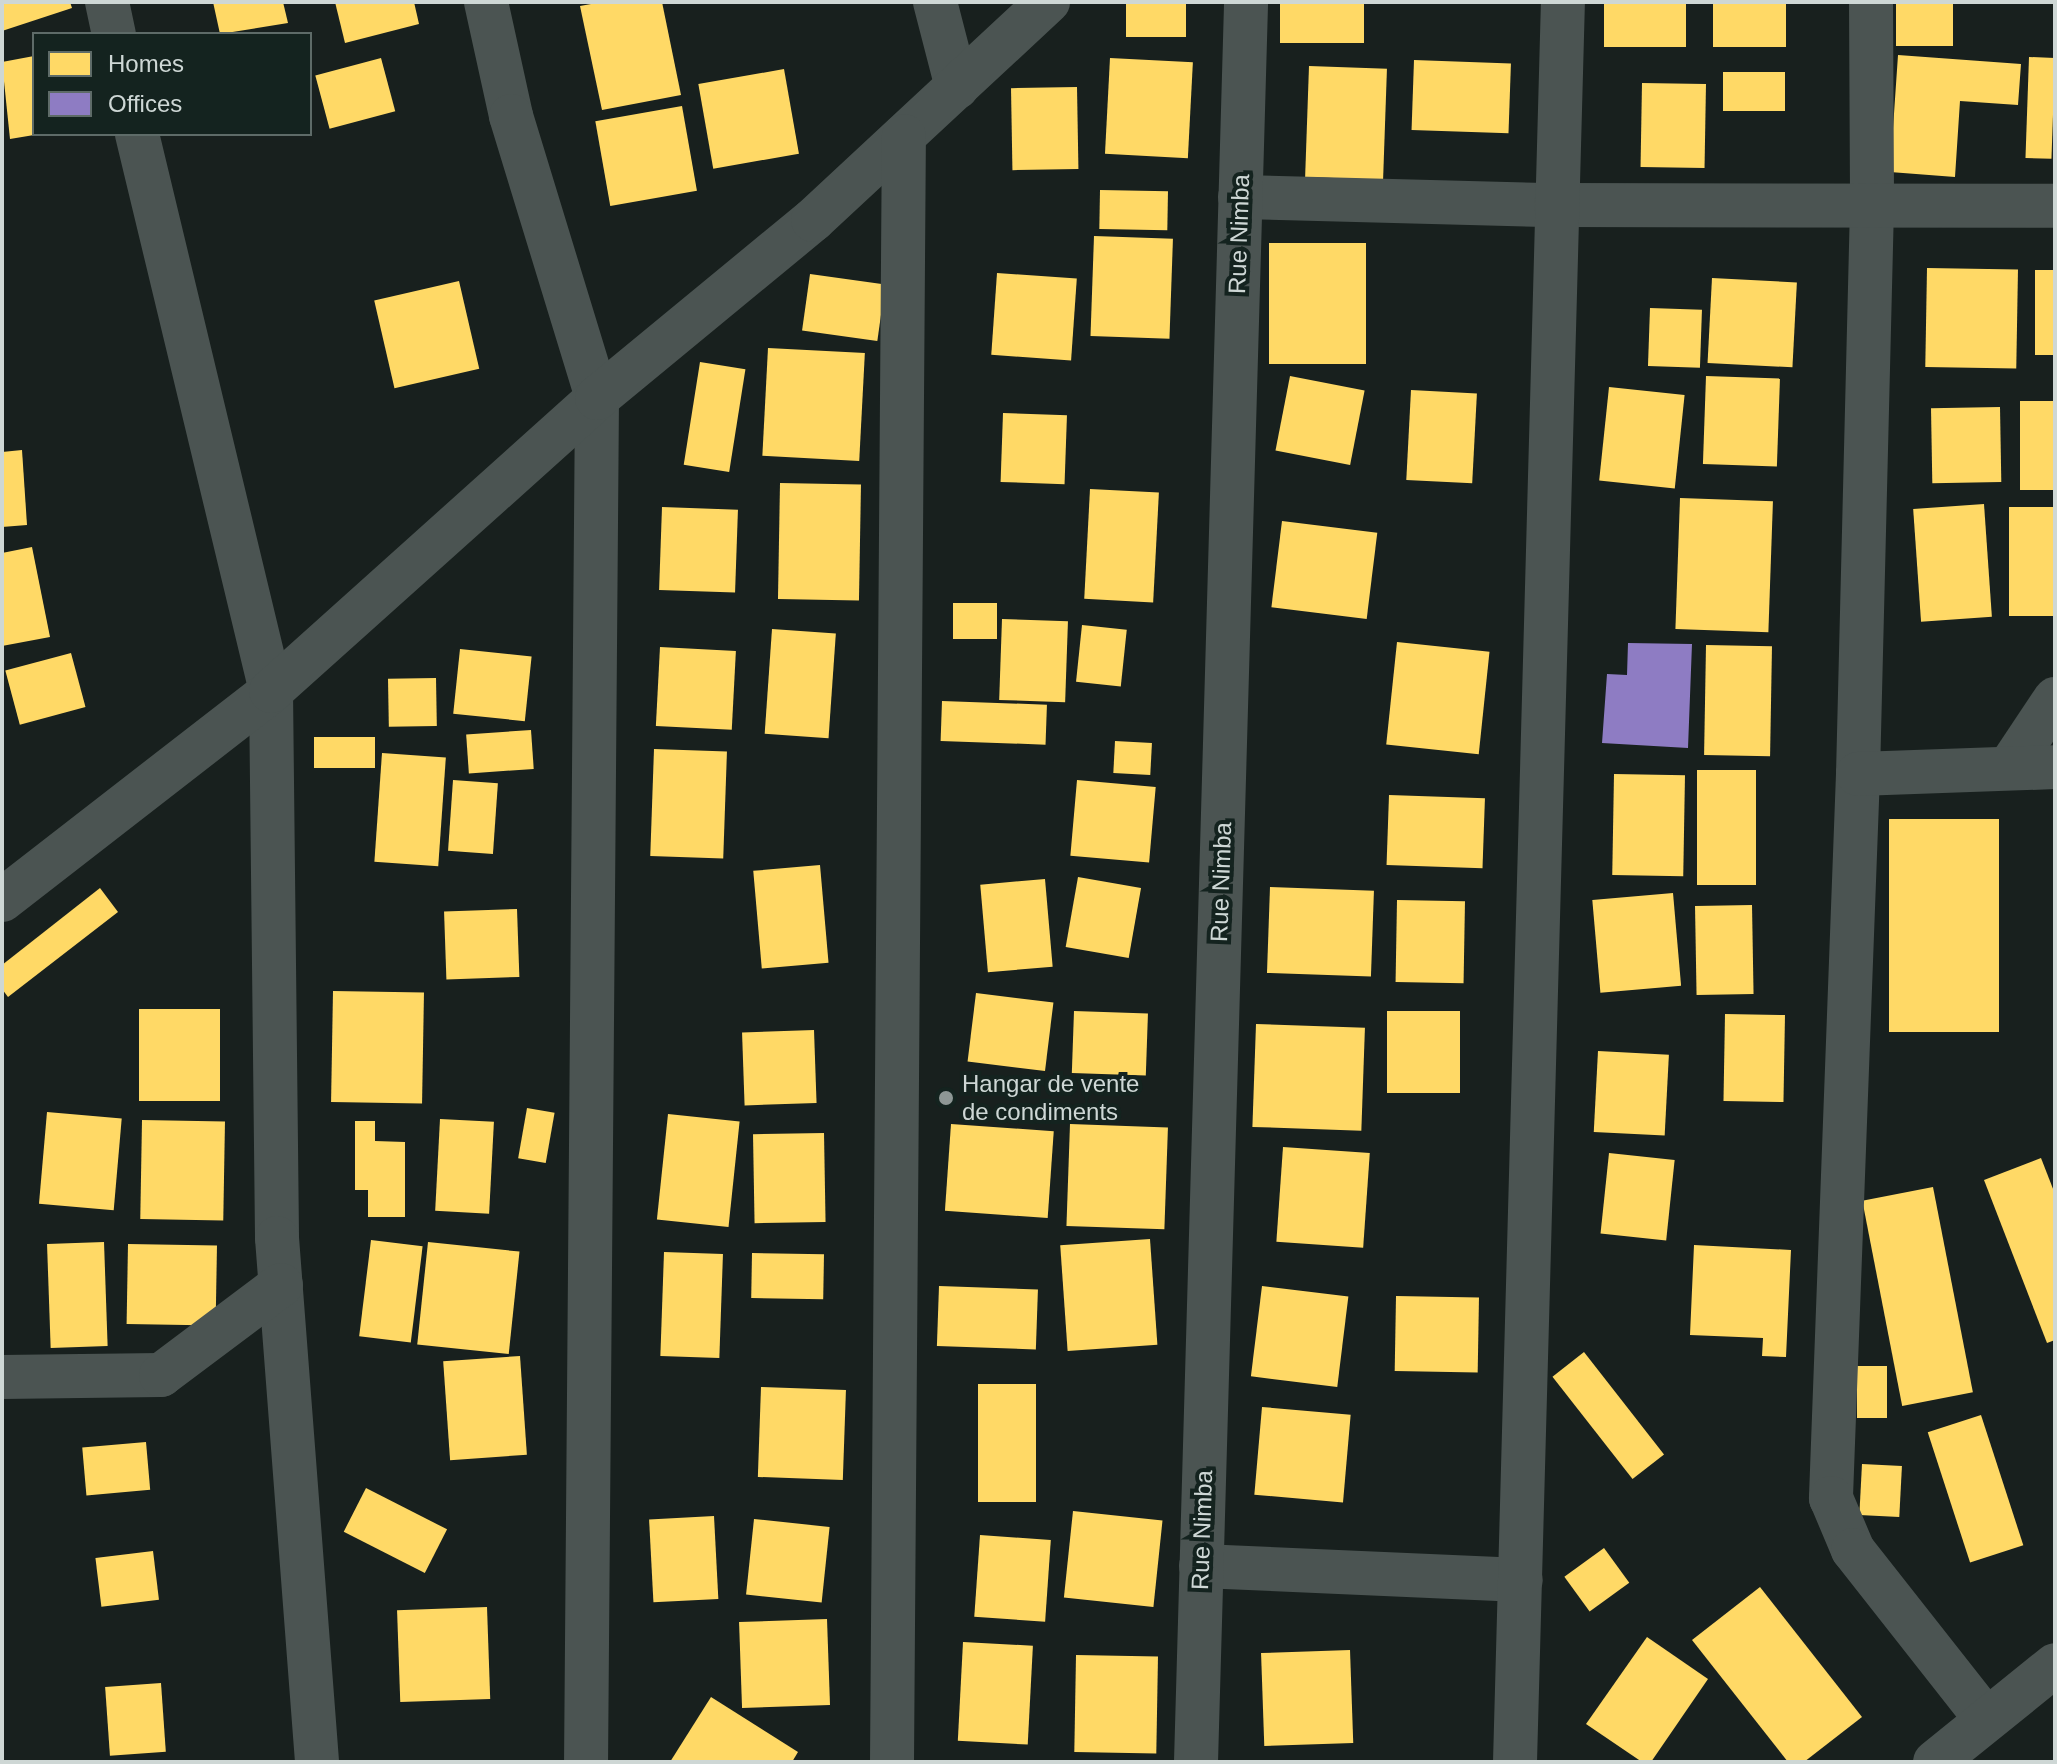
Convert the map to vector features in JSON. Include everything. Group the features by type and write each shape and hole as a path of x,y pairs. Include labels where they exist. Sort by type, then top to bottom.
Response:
{"street":[{"path":"107,2 114,32"},
{"path":"486,2 511,116 597,398 586,1762"},
{"path":"935,2 957,87"},
{"path":"2,900 271,691 597,398 813,220 1048,2"},
{"name":"Rue Nimba","path":"1196,1762 1246,2"},
{"path":"1515,1762 1563,2"},
{"path":"1871,2 1872,206 1858,774 1831,1498 1853,1550 1987,1720"},
{"path":"137,136 271,691 281,1285 317,1762"},
{"path":"892,1762 904,136"},
{"path":"1240,197 1556,205 2055,206"},
{"path":"2009,768 2055,699"},
{"path":"1858,774 2055,767"},
{"path":"2,1377 161,1375 281,1285"},
{"path":"1201,1566 1521,1580"},
{"path":"1935,1762 2055,1665"}],"building: Homes":[{"path":"2,2 70,2 72,8 2,31"},
{"path":"213,2 283,2 288,23 220,32"},
{"path":"335,2 414,2 419,24 345,43"},
{"path":"602,2 662,2 681,95 602,110 580,6"},
{"path":"1126,2 1186,2 1186,37 1126,37"},
{"path":"1280,2 1364,2 1364,43 1280,43"},
{"path":"1604,2 1686,2 1686,47 1604,47"},
{"path":"1713,2 1786,2 1786,47 1713,47"},
{"path":"1896,2 1953,2 1953,46 1896,46"},
{"path":"1898,55 2021,64 2018,105 1960,101 1955,177 1890,172"},
{"path":"32,56 32,135 10,139 2,62"},
{"path":"2029,57 2055,58 2051,159 2025,158"},
{"path":"381,58 395,111 330,129 315,76"},
{"path":"1110,58 1193,62 1188,158 1105,154"},
{"path":"1414,60 1511,63 1508,133 1412,130"},
{"path":"1309,66 1387,69 1383,180 1305,177"},
{"path":"784,69 799,154 713,169 698,84"},
{"path":"1723,72 1785,72 1785,111 1723,111"},
{"path":"1642,83 1706,84 1705,168 1641,167"},
{"path":"1077,87 1078,169 1012,170 1011,88"},
{"path":"682,106 697,191 610,206 595,121"},
{"path":"1100,190 1168,191 1167,230 1099,229"},
{"path":"1094,236 1173,239 1169,339 1091,336"},
{"path":"1269,243 1366,243 1366,364 1269,364"},
{"path":"1927,268 2018,270 2016,369 1925,367"},
{"path":"2035,270 2055,270 2055,355 2035,355"},
{"path":"997,273 1077,279 1071,360 991,355"},
{"path":"810,274 885,285 877,341 802,330"},
{"path":"1712,278 1797,282 1792,367 1708,363"},
{"path":"459,281 479,369 394,388 374,301"},
{"path":"1650,308 1702,310 1700,368 1648,366"},
{"path":"768,348 865,353 859,461 762,456"},
{"path":"700,362 745,369 729,472 684,465"},
{"path":"1290,376 1365,391 1350,465 1275,451"},
{"path":"1706,376 1780,379 1777,467 1703,464"},
{"path":"1609,387 1685,395 1675,488 1599,480"},
{"path":"1411,390 1477,393 1472,483 1406,480"},
{"path":"2020,401 2055,401 2055,490 2020,490"},
{"path":"2000,407 2001,482 1932,483 1931,408"},
{"path":"1003,413 1067,415 1065,484 1001,482"},
{"path":"22,450 27,525 2,527 2,452"},
{"path":"780,483 861,484 859,600 778,599"},
{"path":"1090,489 1159,493 1153,602 1084,599"},
{"path":"1680,498 1773,501 1768,632 1675,629"},
{"path":"1984,504 1992,617 1921,622 1913,509"},
{"path":"662,507 738,510 735,593 659,590"},
{"path":"2009,507 2055,507 2055,616 2009,616"},
{"path":"1282,521 1377,533 1367,619 1271,607"},
{"path":"32,547 50,637 2,646 2,553"},
{"path":"953,603 997,603 997,639 953,639"},
{"path":"1002,619 1068,621 1065,702 999,700"},
{"path":"1082,625 1127,630 1121,686 1076,682"},
{"path":"772,629 836,633 829,738 765,734"},
{"path":"1397,642 1489,652 1479,754 1386,744"},
{"path":"1706,645 1772,646 1770,756 1704,755"},
{"path":"660,647 736,651 732,730 656,726"},
{"path":"460,649 532,657 525,721 453,714"},
{"path":"71,653 85,707 20,725 5,671"},
{"path":"436,678 437,726 389,727 388,679"},
{"path":"942,701 1047,705 1046,745 941,741"},
{"path":"531,730 534,769 469,773 466,735"},
{"path":"314,737 375,737 375,768 314,768"},
{"path":"1115,741 1152,743 1150,775 1113,773"},
{"path":"654,749 727,752 723,858 650,856"},
{"path":"382,753 446,757 438,866 374,862"},
{"path":"1697,770 1756,770 1756,885 1697,885"},
{"path":"1614,774 1685,775 1683,876 1612,875"},
{"path":"453,780 498,783 493,854 448,851"},
{"path":"1077,780 1156,787 1149,863 1070,856"},
{"path":"1389,795 1485,798 1482,868 1387,865"},
{"path":"1889,819 1999,819 1999,1032 1889,1032"},
{"path":"820,865 829,963 762,968 753,871"},
{"path":"1078,877 1141,888 1129,958 1066,947"},
{"path":"1045,879 1053,967 988,972 980,885"},
{"path":"1270,887 1374,891 1371,977 1267,973"},
{"path":"100,888 118,912 8,997 2,989 2,965"},
{"path":"1673,893 1681,986 1600,993 1592,900"},
{"path":"1397,900 1465,901 1464,983 1396,982"},
{"path":"1752,905 1754,994 1697,995 1695,906"},
{"path":"517,909 519,977 446,980 444,912"},
{"path":"333,991 424,993 422,1104 331,1102"},
{"path":"976,993 1053,1003 1045,1071 968,1061"},
{"path":"139,1009 220,1009 220,1101 139,1101"},
{"path":"1074,1011 1148,1014 1146,1076 1072,1073"},
{"path":"1387,1011 1460,1011 1460,1093 1387,1093"},
{"path":"1725,1014 1785,1015 1783,1102 1723,1101"},
{"path":"1256,1024 1365,1028 1361,1131 1252,1127"},
{"path":"814,1030 817,1103 745,1105 742,1033"},
{"path":"1598,1051 1669,1055 1665,1136 1594,1132"},
{"path":"527,1108 555,1113 546,1163 518,1158"},
{"path":"47,1112 122,1119 114,1210 39,1204"},
{"path":"668,1114 740,1122 729,1227 657,1219"},
{"path":"440,1119 494,1122 489,1214 435,1211"},
{"path":"142,1120 225,1121 223,1220 140,1219"},
{"path":"355,1121 375,1121 375,1141 405,1142 405,1217 368,1217 368,1190 355,1190"},
{"path":"951,1124 1054,1131 1048,1218 945,1211"},
{"path":"1070,1124 1168,1127 1164,1229 1066,1226"},
{"path":"824,1133 826,1222 755,1223 753,1134"},
{"path":"1283,1147 1370,1153 1363,1248 1276,1242"},
{"path":"1609,1153 1675,1160 1666,1240 1601,1234"},
{"path":"2041,1158 2055,1194 2055,1340 2047,1343 1984,1180"},
{"path":"1933,1187 1973,1392 1902,1406 1862,1201"},
{"path":"1150,1239 1157,1345 1068,1351 1060,1245"},
{"path":"371,1240 423,1246 411,1343 359,1336"},
{"path":"104,1242 108,1346 51,1348 47,1244"},
{"path":"428,1242 519,1252 509,1354 417,1344"},
{"path":"128,1244 217,1246 216,1326 127,1324"},
{"path":"1694,1245 1791,1250 1786,1357 1762,1356 1763,1338 1690,1335"},
{"path":"664,1252 723,1254 719,1358 660,1356"},
{"path":"752,1253 824,1254 823,1299 751,1298"},
{"path":"939,1286 1038,1289 1036,1349 937,1346"},
{"path":"1262,1286 1348,1297 1337,1387 1251,1376"},
{"path":"1396,1296 1479,1297 1478,1372 1395,1371"},
{"path":"1584,1352 1664,1454 1633,1479 1552,1377"},
{"path":"520,1356 527,1455 450,1460 443,1361"},
{"path":"1857,1366 1887,1366 1887,1418 1857,1418"},
{"path":"978,1384 1036,1384 1036,1502 978,1502"},
{"path":"761,1387 846,1390 843,1480 758,1477"},
{"path":"1262,1407 1351,1415 1343,1502 1254,1495"},
{"path":"1981,1415 2023,1545 1970,1563 1928,1432"},
{"path":"146,1442 150,1490 86,1495 82,1448"},
{"path":"1862,1464 1902,1466 1899,1517 1859,1515"},
{"path":"366,1488 447,1529 425,1573 344,1532"},
{"path":"1073,1511 1163,1520 1153,1607 1064,1598"},
{"path":"714,1516 718,1599 653,1602 649,1519"},
{"path":"754,1519 830,1527 822,1603 746,1595"},
{"path":"980,1535 1051,1540 1045,1622 974,1617"},
{"path":"1604,1548 1629,1583 1590,1612 1564,1577"},
{"path":"153,1551 159,1600 101,1607 95,1558"},
{"path":"1760,1587 1862,1717 1804,1762 1788,1762 1692,1640"},
{"path":"487,1607 490,1699 400,1702 397,1610"},
{"path":"827,1619 830,1705 742,1708 739,1622"},
{"path":"1647,1637 1708,1679 1651,1762 1642,1762 1586,1724"},
{"path":"963,1642 1033,1646 1028,1745 958,1741"},
{"path":"1350,1650 1353,1743 1264,1746 1261,1653"},
{"path":"1076,1655 1158,1656 1156,1753 1074,1752"},
{"path":"161,1683 166,1752 110,1756 105,1687"},
{"path":"711,1697 798,1752 792,1762 670,1762"}],"building: Offices":[{"path":"1628,643 1692,644 1688,748 1602,743 1607,674 1627,675"}],"place":[{"name":"Hangar de vente de condiments","path":"946,1098"}]}
